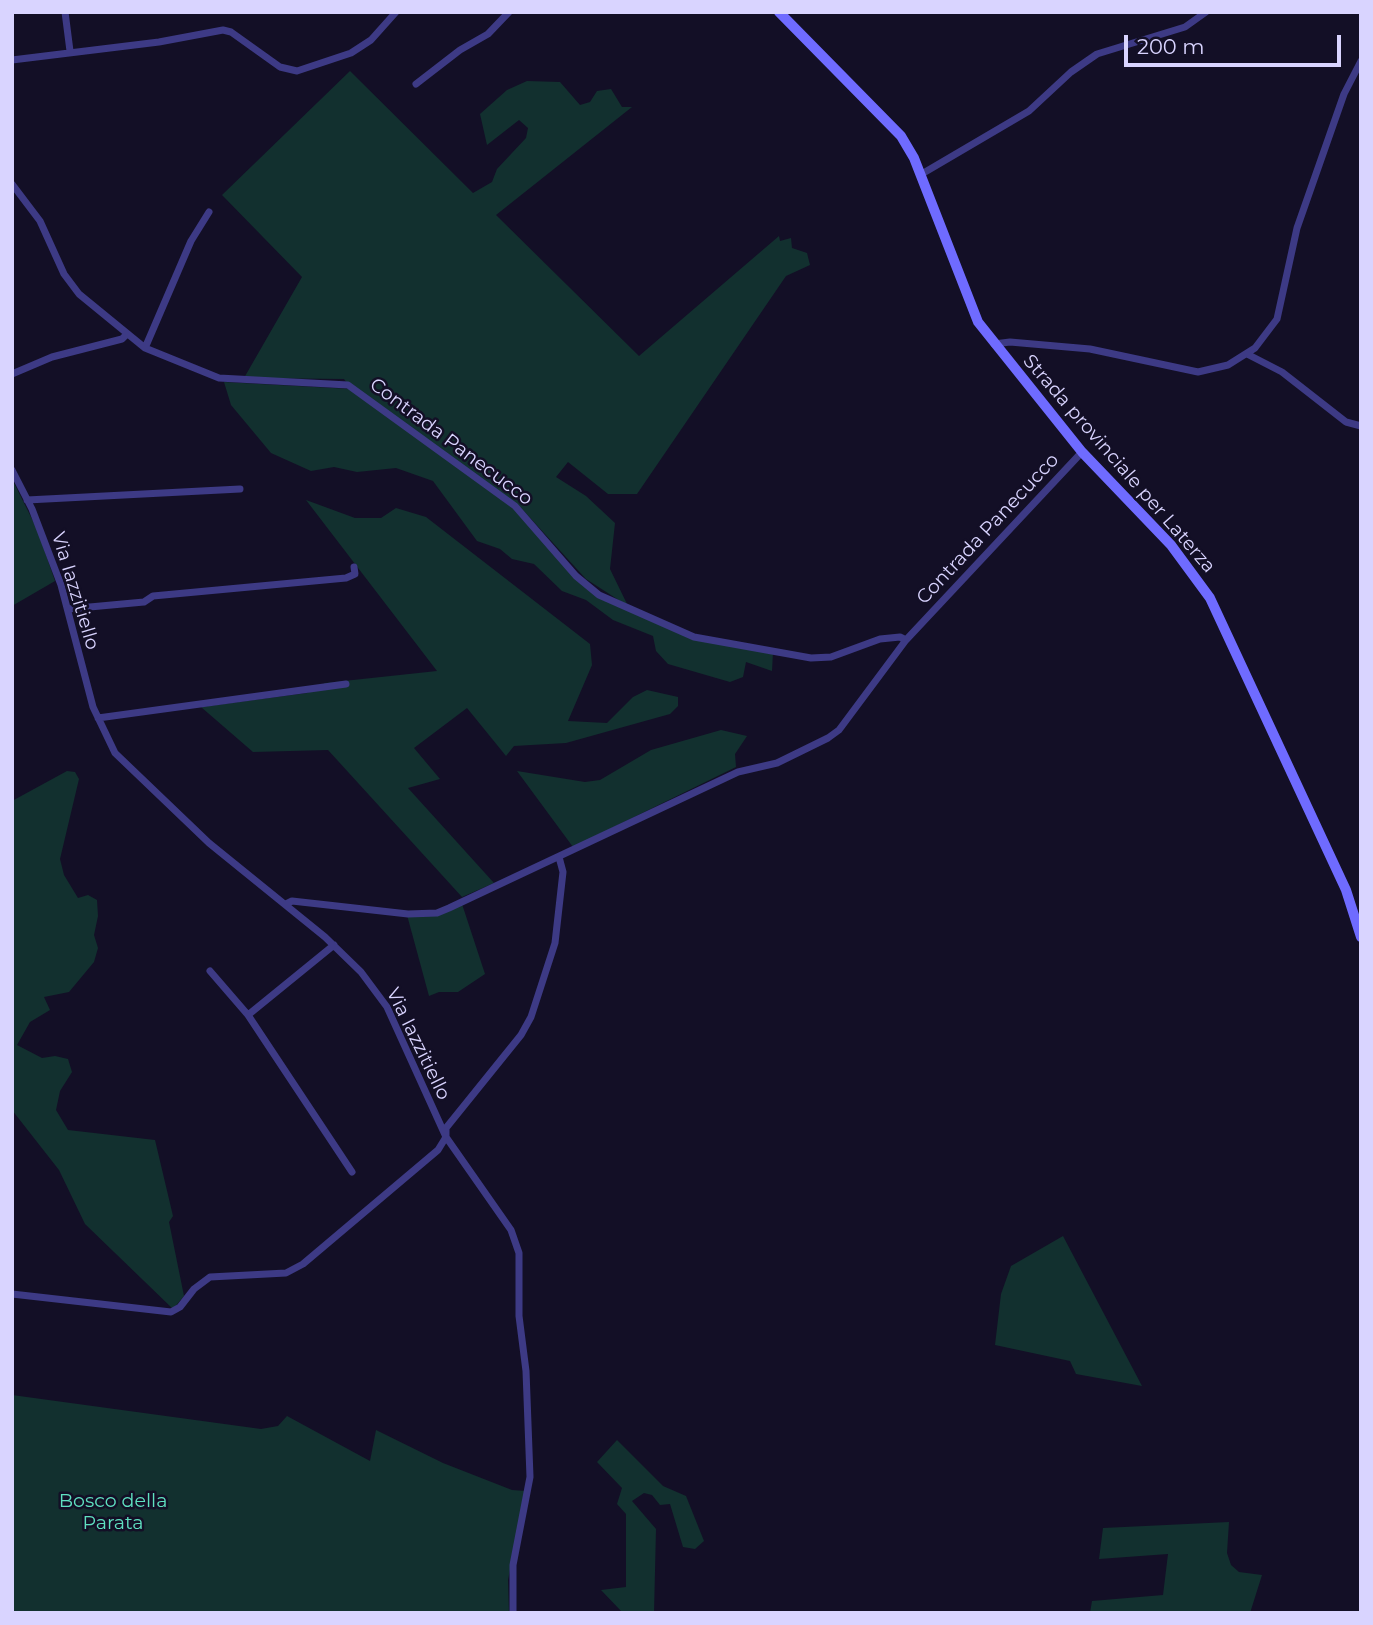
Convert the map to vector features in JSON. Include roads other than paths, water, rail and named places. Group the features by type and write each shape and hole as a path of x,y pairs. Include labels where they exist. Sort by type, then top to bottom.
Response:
{"main road":[{"name":"Strada provinciale per Laterza","path":"779,12 901,136 920,175 967,302 994,344 1082,452 1171,545 1210,598 1346,890 1361,937"}],"street":[{"path":"65,12 70,51"},
{"path":"12,60 159,42 223,30 231,32 280,67 298,71 351,53 371,40 396,12"},
{"path":"416,84 488,34 509,12"},
{"path":"920,175 1029,111 1071,72 1097,54 1185,27 1206,12"},
{"path":"994,344 1010,342 1090,349 1198,372 1228,365 1262,343 1277,319 1297,228 1344,94 1361,61"},
{"name":"Contrada Panecucco","path":"12,184 40,221 64,274 79,294 145,348 219,378 259,383 340,384 358,391 514,506 576,576 599,595 685,634 811,658 831,657 880,639 900,637 905,640 1082,452"},
{"path":"145,348 191,241 209,212"},
{"path":"12,374 51,357 122,339 127,334"},
{"path":"1247,354 1282,372 1346,422 1361,426"},
{"name":"Via Iazzitiello","path":"12,470 27,500 68,609 98,718 115,753 209,843 334,944 361,972 387,1007 446,1137 511,1230 519,1253 519,1315 526,1371 530,1477 513,1565 513,1613"},
{"path":"27,500 240,489"},
{"path":"68,609 144,602 153,596 346,578 355,575 354,567"},
{"path":"286,905 292,901 408,914 437,913 738,772 777,764 828,738 839,730 905,640"},
{"path":"98,718 346,684"},
{"path":"12,1294 171,1312 180,1307 194,1289 210,1277 295,1270 439,1150 446,1137 446,1128 502,1062 531,1017 555,943 563,872 559,857"},
{"path":"248,1015 334,944"},
{"path":"210,971 248,1015 352,1172"}],"park label":[{"name":"Bosco della Parata","path":"113,1512"}]}
